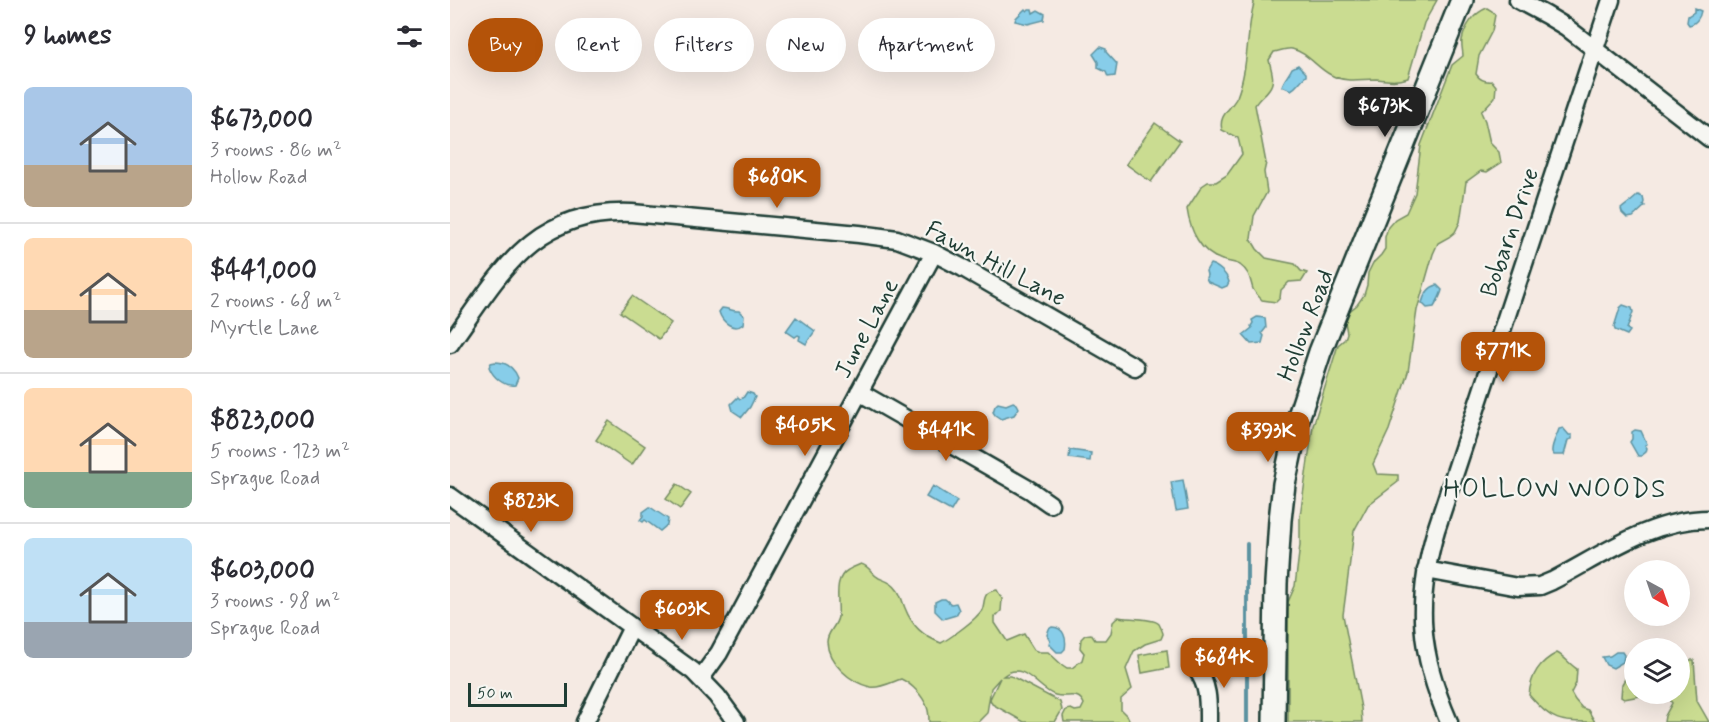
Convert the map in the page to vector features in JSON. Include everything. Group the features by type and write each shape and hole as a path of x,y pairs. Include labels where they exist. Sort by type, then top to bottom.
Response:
{"main road":[{"name":"Hollow Road","path":"1274,722 1276,593 1280,520 1284,484 1298,419 1320,352 1461,0"}],"street":[{"path":"1518,0 1556,21 1709,138"},
{"name":"Bobarn Drive","path":"1449,722 1431,675 1425,644 1422,598 1426,570 1433,541 1611,0"},
{"name":"Fawn Hill Lane","path":"450,344 508,264 538,237 571,221 603,213 641,213 876,236 910,243 963,268 1135,368"},
{"name":"June Lane","path":"701,678 718,653 934,253"},
{"path":"860,392 1050,504"},
{"path":"450,496 685,664 701,678 736,722"},
{"path":"1426,570 1518,587 1540,586 1645,532 1682,520 1709,519"},
{"path":"585,722 632,627"},
{"path":"1197,670 1206,686 1208,722"}],"green space":[{"path":"1253,0 1437,0 1424,23 1408,78 1396,80 1342,79 1326,72 1302,53 1292,49 1274,52 1269,60 1272,75 1271,86 1255,105 1266,163 1264,172 1267,192 1254,216 1251,239 1266,258 1295,264 1301,271 1307,273 1302,281 1289,282 1281,290 1280,298 1276,302 1260,298 1253,289 1248,273 1240,265 1214,257 1202,246 1194,233 1187,209 1202,186 1208,182 1216,182 1227,175 1242,154 1238,138 1222,130 1221,125 1223,116 1237,97 1241,85"},
{"path":"1487,8 1495,15 1492,31 1479,56 1476,74 1483,80 1492,81 1496,86 1495,97 1481,112 1490,143 1499,152 1501,163 1487,172 1481,171 1466,182 1460,222 1455,232 1438,243 1433,254 1417,310 1408,372 1389,430 1373,464 1377,474 1398,475 1398,482 1368,505 1354,531 1343,615 1362,722 1288,722 1288,602 1295,586 1300,545 1300,516 1313,426 1338,345 1345,339 1347,333 1345,322 1347,313 1364,295 1368,273 1385,249 1388,227 1395,219 1406,213 1415,193 1421,145 1452,65 1463,56 1462,42 1465,30 1474,17"},
{"path":"1155,123 1180,141 1151,182 1126,164"},
{"path":"632,296 671,323 659,339 620,312"},
{"path":"609,421 645,446 632,465 596,440"},
{"path":"677,484 691,494 680,509 666,499"},
{"path":"861,564 894,586 915,625 924,634 941,643 975,618 982,610 986,595 997,590 1002,599 1001,611 995,617 995,623 1007,641 1024,634 1034,650 1048,652 1067,668 1072,668 1082,660 1084,653 1080,648 1081,639 1085,635 1091,634 1095,640 1106,640 1111,633 1113,622 1118,617 1156,622 1163,633 1161,639 1145,644 1134,651 1126,669 1132,689 1121,699 1121,710 1130,722 1064,722 1063,716 1066,710 1081,710 1084,704 1082,700 1075,696 1055,695 1018,671 1003,676 1011,676 1060,702 1062,710 1055,722 1024,722 992,704 990,699 1000,678 991,688 987,713 978,722 929,722 928,709 923,699 913,687 901,679 874,687 855,681 836,664 828,650 827,642 828,635 838,617 840,579 848,570"},
{"path":"1167,650 1169,668 1142,673 1139,655"},
{"path":"1557,653 1577,669 1576,683 1571,693 1582,708 1588,710 1595,722 1572,722 1557,719 1544,711 1529,695 1537,670"},
{"path":"1690,660 1694,660 1697,701 1709,722 1664,722 1671,704 1690,704"},
{"path":"1624,681 1624,699 1621,697"}],"water":[{"path":"1694,8 1701,11 1699,18 1689,25 1688,16 1694,12"},
{"path":"1025,9 1027,11 1032,9 1033,13 1038,10 1045,14 1044,20 1028,24 1015,21"},
{"path":"1100,47 1106,49 1117,64 1115,76 1108,77 1106,72 1098,68 1098,62 1093,54"},
{"path":"1298,65 1306,76 1291,90 1282,86 1292,68"},
{"path":"1638,195 1643,197 1645,206 1633,217 1627,218 1621,209"},
{"path":"1210,264 1224,273 1229,282 1227,286 1222,288 1208,282 1206,271"},
{"path":"1437,285 1442,290 1440,296 1434,307 1427,308 1422,303 1424,297 1429,289"},
{"path":"1623,305 1632,308 1633,312 1627,329 1630,331 1627,335 1615,330 1614,327"},
{"path":"722,308 739,311 744,316 743,324 736,327 729,325 719,312"},
{"path":"796,317 815,331 806,344 799,340 800,336 795,337 786,331"},
{"path":"1257,317 1265,318 1266,328 1262,333 1264,336 1262,343 1251,344 1243,335 1252,328 1252,320"},
{"path":"495,362 506,364 514,371 518,378 515,385 503,383 493,374 489,367"},
{"path":"747,392 755,397 742,417 733,411 731,404 738,397 743,398"},
{"path":"1013,402 1019,408 1014,415 1001,419 993,412 998,403 1006,405"},
{"path":"1563,428 1569,435 1572,435 1572,439 1568,440 1564,455 1554,455 1553,443 1559,429"},
{"path":"1641,431 1647,444 1645,445 1646,452 1641,456 1638,456 1630,442 1632,432"},
{"path":"1070,450 1091,453 1090,461 1069,458"},
{"path":"1183,480 1188,509 1176,511 1171,482"},
{"path":"933,486 957,501 951,511 926,497"},
{"path":"650,507 668,519 667,525 660,531 645,520 643,522 640,520 643,512"},
{"path":"941,599 951,604 956,603 959,610 956,615 943,619 935,611 935,602"},
{"path":"1052,627 1064,634 1066,645 1062,652 1057,652 1049,644 1050,640 1047,635"},
{"path":"1616,652 1622,652 1623,662 1613,668 1606,665 1602,657"}],"waterway":[{"path":"1247,544 1247,722"}],"district":[{"name":"HOLLOW WOODS","path":"1555,488"}]}
